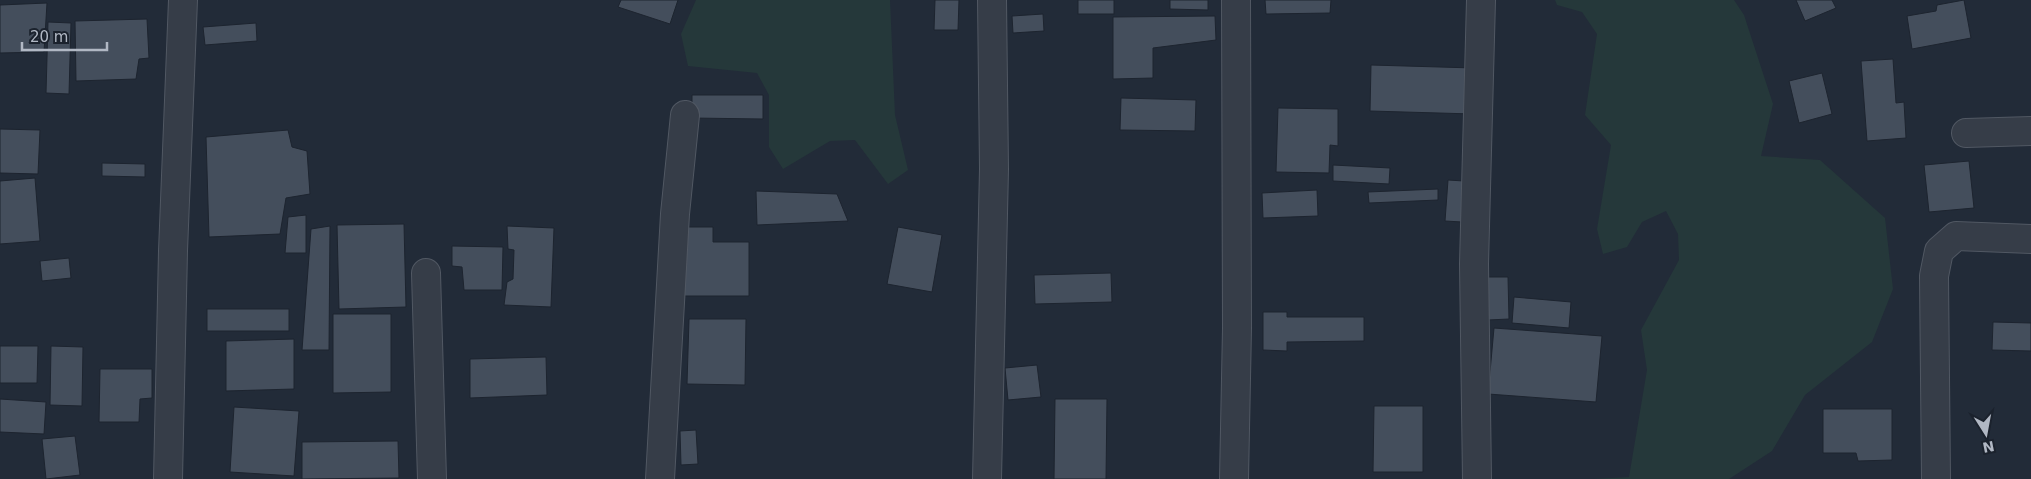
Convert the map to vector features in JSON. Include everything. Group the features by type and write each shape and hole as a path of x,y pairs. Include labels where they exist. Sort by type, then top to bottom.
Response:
{"street":[{"path":"168,479 173,251 183,0"},
{"path":"988,479 994,169 992,0"},
{"path":"1234,479 1237,328 1236,0"},
{"path":"1477,479 1474,264 1481,0"},
{"path":"660,479 676,214 685,115"},
{"path":"1966,133 2031,131"},
{"path":"1936,479 1934,276 1939,251 1956,236 2031,239"},
{"path":"426,273 432,479"}],"shaded area":[{"path":"696,0 890,0 895,115 908,170 888,184 855,140 830,141 783,169 769,147 769,95 757,73 688,66 681,34"},
{"path":"1555,0 1734,0 1744,15 1773,104 1761,156 1820,160 1885,218 1893,289 1872,342 1805,395 1772,451 1729,479 1593,479 1629,477 1647,370 1641,330 1679,260 1678,234 1666,211 1642,222 1627,247 1603,254 1597,229 1611,145 1585,115 1597,34 1582,12 1557,5"}],"building":[{"path":"621,0 678,0 670,24 618,7"},
{"path":"935,0 959,0 958,30 934,30"},
{"path":"1078,0 1114,0 1114,14 1078,14"},
{"path":"1170,0 1208,0 1208,10 1170,9"},
{"path":"1265,0 1331,0 1330,13 1266,14"},
{"path":"1796,0 1832,0 1836,8 1805,21"},
{"path":"1964,0 1971,38 1912,49 1907,16 1936,11 1937,5"},
{"path":"47,3 44,52 0,53 0,5"},
{"path":"1043,14 1044,31 1013,33 1012,16"},
{"path":"1215,16 1216,40 1153,48 1153,78 1113,79 1113,17"},
{"path":"147,19 149,58 139,59 136,79 76,81 75,21"},
{"path":"48,22 71,23 69,94 46,93"},
{"path":"256,23 257,41 205,45 203,27"},
{"path":"1893,59 1896,103 1904,102 1906,138 1867,141 1861,61"},
{"path":"1371,65 1474,68 1473,114 1370,111"},
{"path":"1822,73 1832,114 1799,123 1789,81"},
{"path":"692,95 763,95 763,119 692,118"},
{"path":"1121,98 1196,100 1195,131 1120,130"},
{"path":"1278,108 1338,109 1338,146 1330,145 1329,173 1276,172"},
{"path":"0,129 40,130 38,174 0,173"},
{"path":"288,130 292,147 307,151 310,194 286,198 280,234 209,237 206,137"},
{"path":"1969,161 1974,208 1929,212 1924,165"},
{"path":"102,163 145,164 145,177 102,176"},
{"path":"1333,165 1390,168 1389,184 1333,181"},
{"path":"35,178 40,241 0,244 0,181"},
{"path":"1448,180 1464,181 1462,222 1445,221"},
{"path":"1438,189 1438,200 1369,203 1368,192"},
{"path":"1317,190 1318,216 1263,218 1262,193"},
{"path":"756,191 837,194 848,221 757,225"},
{"path":"306,215 306,253 285,253 288,217"},
{"path":"404,224 406,307 339,309 337,225"},
{"path":"330,226 329,350 302,350 311,229"},
{"path":"507,226 554,228 551,307 504,305 507,282 513,279 514,250 508,249"},
{"path":"682,227 713,227 713,242 749,242 749,296 682,296"},
{"path":"898,227 942,235 932,292 887,284"},
{"path":"452,246 503,247 502,290 464,290 462,267 452,266"},
{"path":"69,258 71,278 42,281 40,261"},
{"path":"1111,273 1112,302 1035,304 1034,275"},
{"path":"1487,277 1508,277 1509,319 1488,320"},
{"path":"1514,297 1571,302 1569,328 1512,323"},
{"path":"207,309 289,309 289,331 207,331"},
{"path":"1263,312 1287,312 1287,317 1364,317 1364,341 1287,342 1287,351 1263,350"},
{"path":"333,314 391,314 391,392 333,393"},
{"path":"689,319 746,319 745,385 687,384"},
{"path":"1993,322 2031,323 2031,351 1992,350"},
{"path":"1494,328 1602,336 1596,402 1488,394"},
{"path":"294,339 294,389 226,391 226,341"},
{"path":"0,346 38,346 37,383 0,383"},
{"path":"51,346 83,347 82,406 50,405"},
{"path":"546,357 547,395 470,398 470,359"},
{"path":"1037,365 1041,397 1008,400 1005,368"},
{"path":"100,369 152,369 152,398 140,399 139,422 99,422"},
{"path":"0,399 46,402 44,434 0,432"},
{"path":"1055,399 1107,399 1106,479 1054,479"},
{"path":"1374,406 1423,406 1423,472 1373,472"},
{"path":"234,407 299,411 294,476 230,472"},
{"path":"1823,409 1892,409 1892,460 1858,461 1856,453 1823,453"},
{"path":"696,430 698,464 681,465 680,431"},
{"path":"75,436 80,475 46,479 42,439"},
{"path":"398,441 399,478 302,479 302,442"}]}
